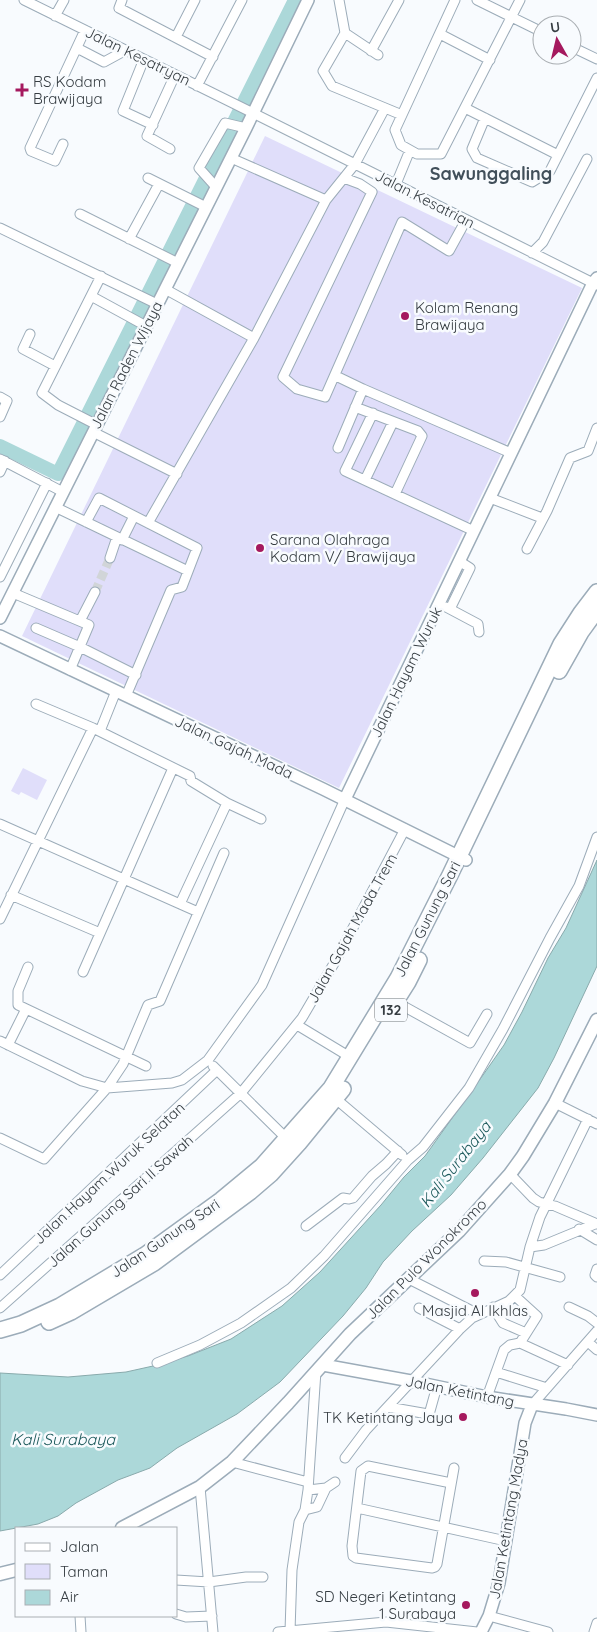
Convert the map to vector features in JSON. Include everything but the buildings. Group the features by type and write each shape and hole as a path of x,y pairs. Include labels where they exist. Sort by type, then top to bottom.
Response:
{"main road":[{"name":"Jalan Gunung Sari","path":"291,1143 336,1099 408,982 463,858 554,670 570,629 597,592"},
{"name":"Jalan Gunung Sari","path":"554,670 597,610"},
{"name":"Jalan Gunung Sari","path":"0,1339 25,1332 62,1310 154,1263 228,1210 271,1174 331,1088 398,978 463,858"},
{"name":"Jalan Pulo Wonokromo","path":"124,1527 200,1487 232,1462 288,1404 350,1334 459,1231 510,1174 533,1141 597,1020"},
{"name":"Jalan Gunung Sari","path":"0,1330 62,1310"},
{"path":"0,1574 15,1570"}],"street":[{"name":"Jalan Kesatryan","path":"24,0 248,111"},
{"path":"55,16 64,0"},
{"path":"122,0 119,8 213,57"},
{"path":"176,38 195,0"},
{"path":"197,86 242,0"},
{"name":"Jalan Raden Wijaya","path":"0,618 154,303 165,289 174,261 202,206 211,182 231,158 237,126 248,111 308,0"},
{"path":"338,0 345,33 323,71 332,86 402,115"},
{"path":"345,33 375,53 398,0"},
{"path":"455,0 395,130 401,145 417,154 441,154 520,0"},
{"path":"477,0 532,27"},
{"path":"63,144 55,161 31,151 30,148 85,30"},
{"path":"440,34 490,60"},
{"path":"77,48 104,62 126,50"},
{"path":"582,51 597,59"},
{"path":"144,59 124,111 152,125"},
{"path":"170,149 147,136 175,74"},
{"path":"486,118 472,149 477,158 532,182 550,171 597,78"},
{"path":"148,523 254,338 326,200 355,164 385,108"},
{"path":"465,108 558,155"},
{"name":"Jalan Kesatrian","path":"248,111 532,253 596,282"},
{"path":"211,182 199,168 225,123 237,126"},
{"path":"396,184 410,150"},
{"path":"231,158 326,200"},
{"path":"532,253 543,242 587,159"},
{"path":"148,178 202,206"},
{"path":"344,178 360,184 372,192 283,376 297,389 325,397 336,376 402,222 449,252 466,220"},
{"path":"129,239 159,184"},
{"path":"80,214 174,261"},
{"path":"0,228 154,303"},
{"path":"101,276 42,393 94,427 176,474"},
{"name":"Jalan Hayam Wuruk","path":"107,1088 172,1083 182,1080 208,1060 262,985 345,799 511,453 596,282"},
{"path":"165,289 254,338"},
{"path":"91,296 143,325"},
{"path":"30,334 24,349 55,366"},
{"path":"336,376 511,453"},
{"path":"338,448 363,389"},
{"path":"0,397 7,401 0,417"},
{"path":"355,408 418,431 422,436 395,494"},
{"path":"373,413 345,471 474,531"},
{"path":"365,480 393,422"},
{"path":"527,550 570,458 588,451 596,431"},
{"path":"0,472 2,460 63,492"},
{"path":"0,577 47,483"},
{"path":"0,919 97,729 136,675 171,590 182,587 197,548 98,498 86,522"},
{"path":"490,498 542,518"},
{"path":"55,508 188,571"},
{"path":"110,558 134,516"},
{"path":"450,609 470,568 459,561"},
{"path":"80,621 95,592"},
{"path":"13,593 89,625 70,670"},
{"path":"439,603 478,624 478,632"},
{"path":"36,628 80,646 136,675"},
{"name":"Jalan Gajah Mada","path":"0,636 345,799 463,858"},
{"path":"36,704 97,729 190,776 191,781 227,803 261,818"},
{"path":"83,972 173,768"},
{"path":"180,904 227,803"},
{"path":"0,824 198,912"},
{"name":"Jalan Gajah Mada Trem","path":"240,1093 297,1025 336,960 405,829"},
{"path":"157,1363 200,1345 241,1323 292,1288 324,1256 408,1160 423,1147 469,1088 503,1029 550,938 580,886 597,838"},
{"path":"0,1138 44,1159 107,1088 127,1056 148,1005 160,1001 224,853"},
{"path":"12,895 100,933"},
{"path":"28,967 18,991 18,1005 146,1066"},
{"path":"396,1002 468,1043 472,1042 487,1014"},
{"path":"26,1009 4,1043 82,1081 107,1088"},
{"path":"297,1025 350,1057"},
{"path":"208,1060 291,1143"},
{"name":"Jalan Hayam Wuruk Selatan","path":"0,1275 217,1070"},
{"name":"Jalan Gunung Sari II Sawah","path":"0,1308 240,1093"},
{"path":"336,1099 408,1160"},
{"path":"555,1102 597,1124"},
{"path":"345,1458 366,1430 460,1329 478,1314 509,1301 520,1290 530,1247 540,1217 588,1119"},
{"path":"306,1226 343,1198 352,1198 398,1152"},
{"path":"510,1174 533,1198 596,1224"},
{"path":"530,1247 544,1245 579,1229 596,1224"},
{"path":"579,1229 597,1240"},
{"path":"484,1261 506,1262 560,1277"},
{"path":"597,1269 595,1275 597,1277"},
{"path":"409,1279 478,1314"},
{"path":"515,1296 536,1315 520,1343"},
{"path":"568,1306 597,1323"},
{"path":"493,1307 503,1323 526,1333"},
{"path":"419,1308 460,1329"},
{"path":"532,1405 597,1331"},
{"path":"588,1342 597,1350"},
{"path":"487,1397 504,1350 510,1345 520,1343 568,1365"},
{"path":"290,1631 292,1570 299,1522 305,1510 320,1368"},
{"name":"Jalan Ketintang","path":"320,1368 410,1381 487,1397 597,1415"},
{"path":"496,1372 547,1388"},
{"path":"388,1407 428,1414 436,1386"},
{"name":"Jalan Ketintang Madya","path":"481,1632 498,1583 525,1423 532,1405"},
{"path":"232,1462 308,1486 326,1488"},
{"path":"451,1483 368,1466 361,1471 352,1546 352,1552 356,1558 435,1567 454,1468"},
{"path":"305,1510 317,1507 326,1488 336,1482"},
{"path":"200,1487 213,1632"},
{"path":"357,1508 506,1541"},
{"path":"178,1580 209,1582 246,1576 263,1577"},
{"path":"178,1615 186,1617 212,1616"},
{"path":"488,1616 548,1632"},
{"path":"80,1617 81,1632"},
{"path":"278,1632 386,1622 477,1632"},
{"path":"594,1632 597,1623"}],"green space":[{"name":"Sarana Olahraga Kodam V/ Brawijaya","path":"265,136 582,288 339,788 22,636"},
{"path":"23,768 47,780 37,800 21,792 19,795 11,791"}],"water":[{"name":"Kali Surabaya","path":"597,860 597,966 538,1088 451,1195 412,1231 383,1262 366,1288 343,1316 280,1382 237,1414 177,1448 150,1468 118,1480 76,1503 58,1516 38,1524 0,1531 0,1373 68,1377 126,1372 153,1366 188,1356 231,1339 282,1306 320,1272 425,1156 504,1045 548,958 566,928"}],"waterway":[{"path":"0,446 58,474 295,0"}],"tunnel":[{"path":"95,592 110,558"}],"place":[{"name":"RS Kodam Brawijaya","path":"22,90"},
{"name":"Kolam Renang Brawijaya","path":"405,316"},
{"name":"Sarana Olahraga Kodam V/ Brawijaya","path":"260,548"},
{"name":"Masjid Al Ikhlas","path":"475,1293"},
{"name":"TK Ketintang Jaya","path":"463,1417"},
{"name":"SD Negeri Ketintang 1 Surabaya","path":"466,1605"}],"district":[{"name":"Sawunggaling","path":"491,173"}]}
